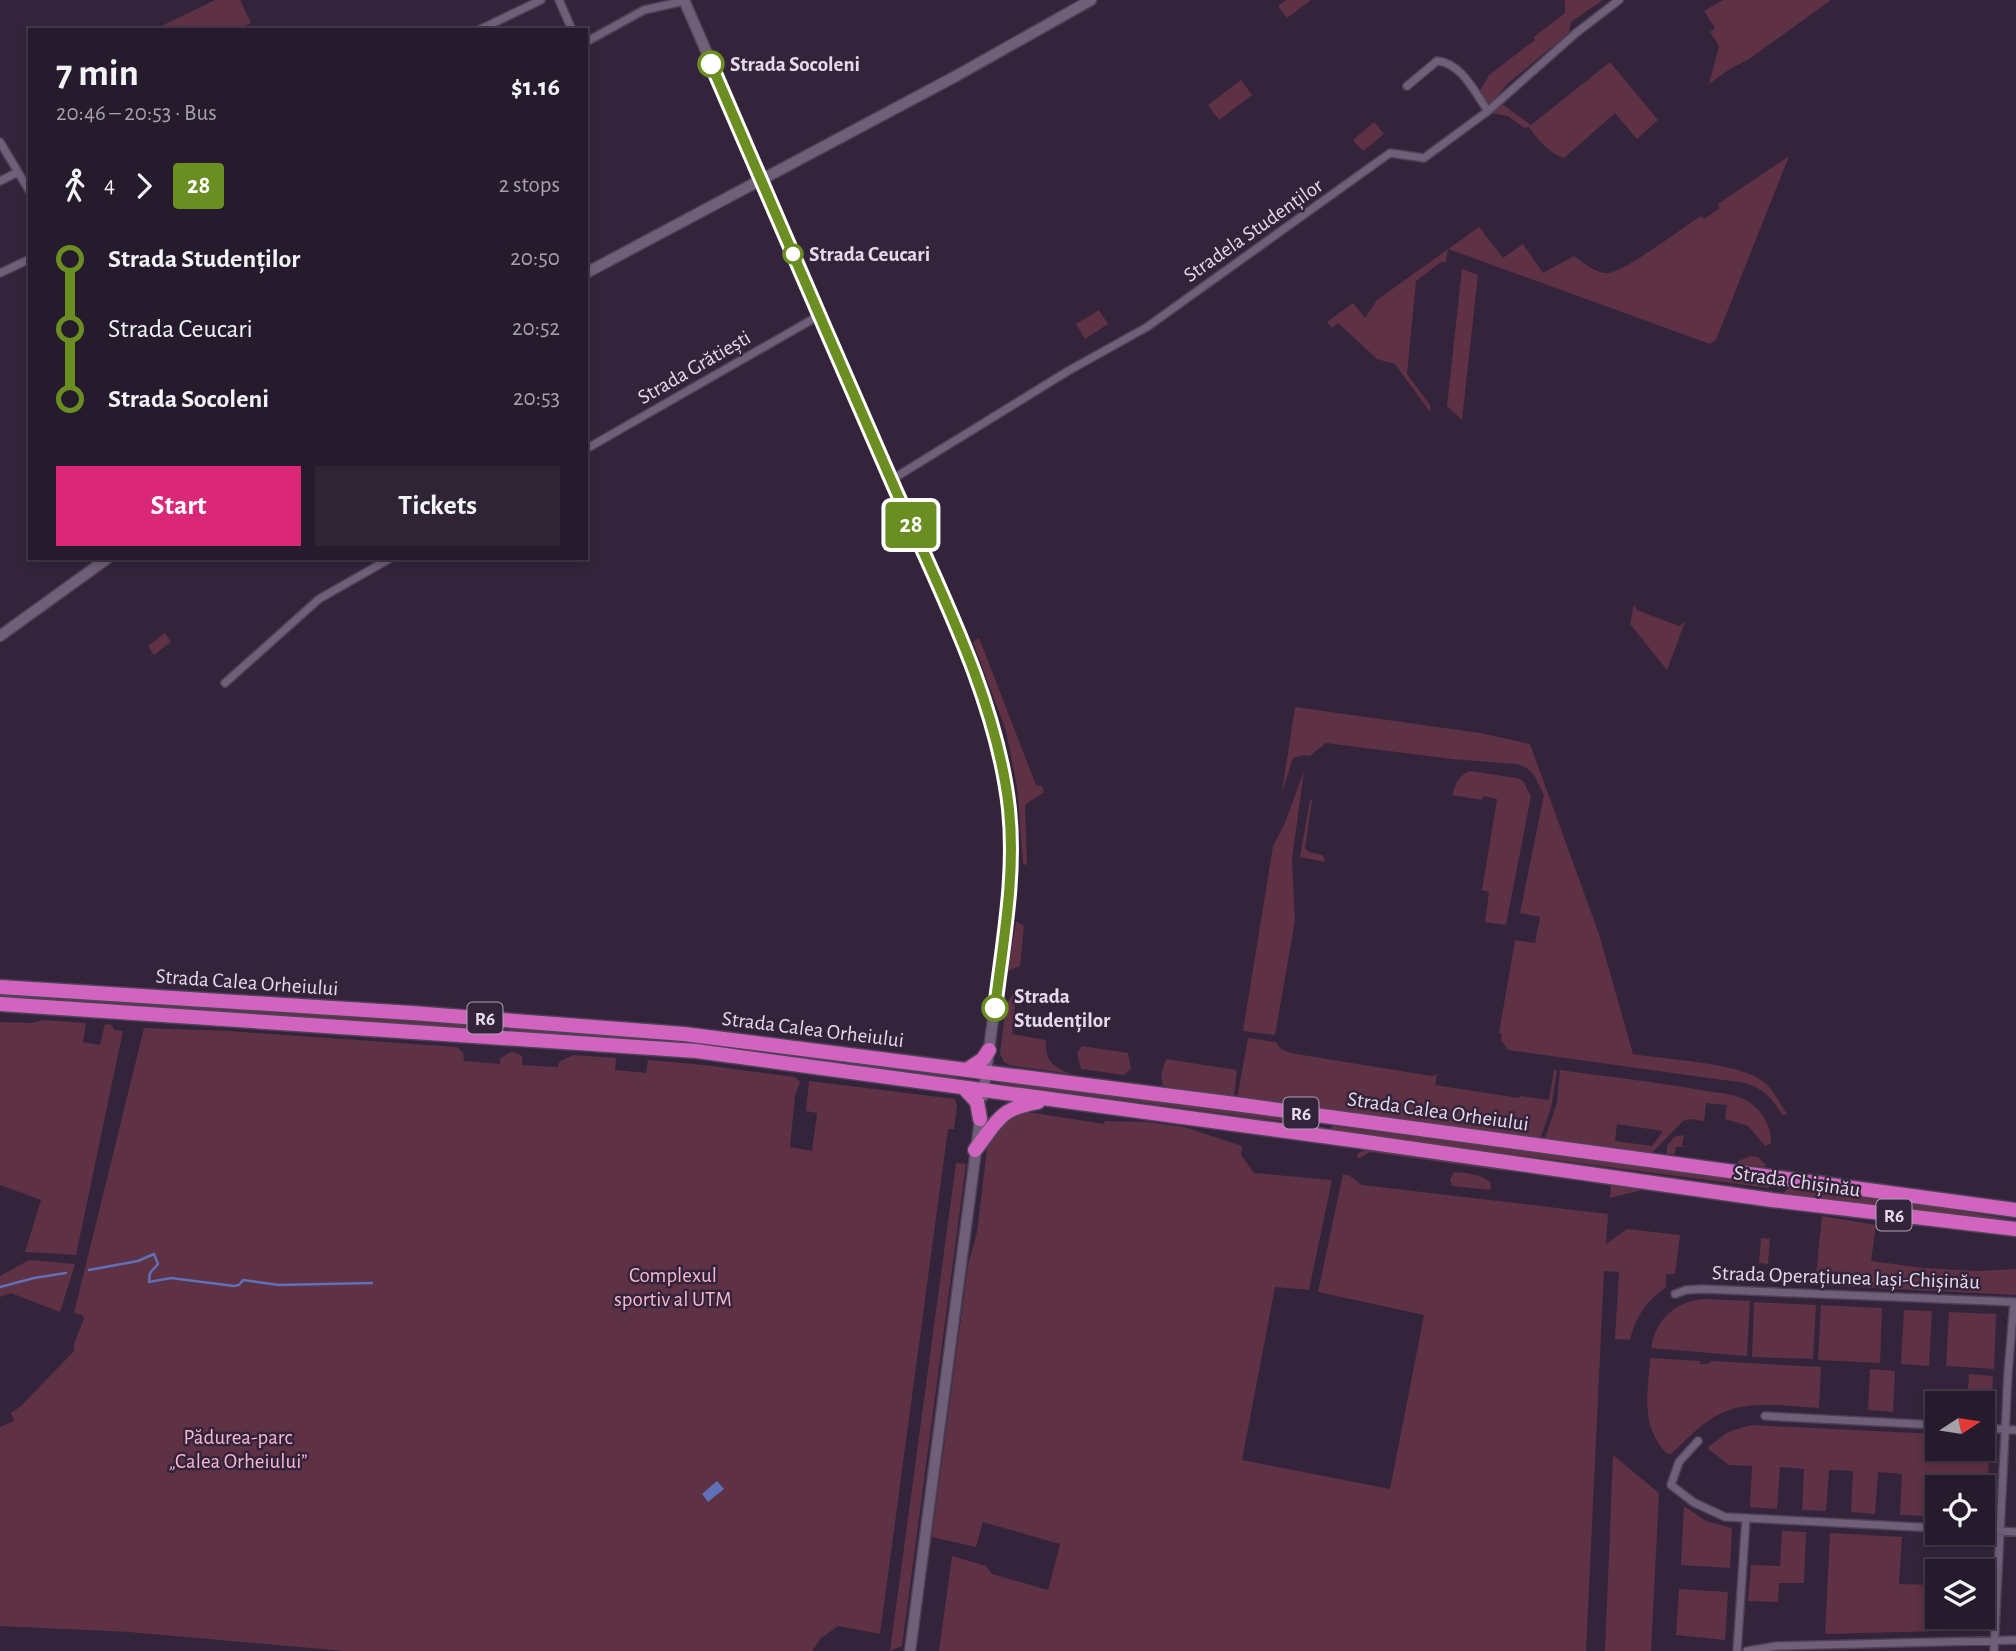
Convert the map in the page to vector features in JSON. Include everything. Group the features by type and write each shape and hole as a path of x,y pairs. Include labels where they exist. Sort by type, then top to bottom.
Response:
{"highway":[{"name":"Strada Calea Orheiului","path":"0,987 684,1034 968,1069 1616,1156"},
{"name":"Strada Calea Orheiului","path":"0,1004 696,1051 1614,1177"},
{"path":"496,1019 496,1038"},
{"path":"968,1069 984,1059 989,1050"},
{"path":"964,1088 977,1102 980,1119"},
{"path":"975,1150 1007,1111 1019,1105 1053,1099"},
{"path":"1315,1135 1317,1115"},
{"name":"Strada Chișinău","path":"1616,1156 2016,1210"},
{"name":"Strada Chișinău","path":"1614,1177 1772,1200 2016,1229"},
{"path":"1772,1200 1785,1178"}],"main road":[{"path":"588,272 956,76 1091,0"},
{"path":"684,1 948,610 979,688 995,737 1006,785 1011,832 1011,880 911,1651"},
{"path":"0,636 105,560"}],"street":[{"path":"483,28 541,0"},
{"path":"559,0 571,28"},
{"name":"Stradela Studenților","path":"891,480 1068,371 1147,327 1390,153 1424,158 1488,111 1576,33 1619,0"},
{"path":"588,41 643,10 684,1"},
{"path":"1407,86 1437,61 1445,62 1460,73 1488,111"},
{"path":"0,142 28,189"},
{"path":"0,181 18,172"},
{"path":"0,274 28,260"},
{"name":"Strada Grătiești","path":"588,448 820,315"},
{"path":"225,683 320,598 387,560"},
{"name":"Strada Operațiunea Iași-Chișinău","path":"1675,1294 1702,1289 2015,1302"},
{"path":"1994,1651 2015,1302"},
{"path":"1765,1416 1925,1425"},
{"path":"1995,1429 2016,1430"},
{"path":"1698,1441 1679,1462 1671,1485 1693,1502 1725,1517 1925,1527"},
{"path":"1737,1651 1746,1518"},
{"path":"1995,1531 2016,1532"},
{"path":"1748,1651 1777,1646 2016,1640"}],"green space":[{"path":"215,0 240,0 251,23 241,28 157,28"},
{"path":"1286,0 1311,0 1287,18 1278,6"},
{"path":"1565,0 1603,0 1571,22 1569,33 1507,84 1491,104 1478,94 1489,75 1565,13"},
{"path":"1723,0 1831,0 1709,84 1719,46 1710,32 1715,28 1704,11"},
{"path":"1610,62 1658,120 1637,139 1615,113 1564,158 1545,146 1529,127 1524,128 1508,116 1492,113 1502,104 1531,125"},
{"path":"1241,80 1252,95 1219,120 1208,105"},
{"path":"1374,122 1384,134 1363,151 1353,140"},
{"path":"1789,156 1716,340 1710,344 1448,249 1479,227 1503,258 1523,244 1543,273 1574,256 1594,270 1603,273 1616,271 1701,216 1704,219 1720,208 1718,204"},
{"path":"1448,249 1446,262 1441,262 1416,281 1407,374 1430,405 1430,412 1395,364 1377,359 1338,323 1332,328 1327,322 1353,303 1365,318 1377,300"},
{"path":"1462,269 1478,275 1462,420 1447,406"},
{"path":"1099,310 1108,324 1085,339 1076,324"},
{"path":"1634,604 1637,610 1679,626 1685,622 1667,670 1630,624"},
{"path":"165,633 171,642 154,655 148,646"},
{"path":"979,638 1036,785 1042,786 1044,792 1025,805 1027,865 1023,864 1017,786 1006,731 973,642"},
{"path":"1295,707 1480,733 1530,744 1599,934 1633,1054 1739,1070 1765,1083 1787,1114 1782,1115 1767,1095 1745,1083 1508,1050 1501,1040 1502,1034 1499,1033 1515,940 1535,943 1540,917 1520,913 1544,795 1534,775 1527,768 1516,764 1326,743 1310,756 1293,758 1282,792"},
{"path":"1304,771 1292,859 1295,921 1275,1035 1243,1031 1273,846 1284,825"},
{"path":"1470,771 1517,778 1523,781 1531,796 1506,925 1485,922 1489,892 1482,890 1497,799 1483,796 1482,800 1452,795 1458,780"},
{"path":"1310,800 1305,848 1309,852 1323,855 1325,862 1300,857"},
{"path":"1016,921 1024,926 1020,966 1008,971"},
{"path":"1017,987 1012,1034 1046,1040 1048,1058 1059,1069 1071,1074 1004,1062 1000,1054 1006,1005"},
{"path":"21,996 491,1026 492,1028 490,1030"},
{"path":"44,1020 86,1023 83,1042 100,1045 105,1024 112,1025 114,1030 123,1031 76,1255 25,1252 41,1200 0,1185 0,1022 32,1023"},
{"path":"510,1027 652,1037 797,1053 797,1056 732,1048 510,1031"},
{"name":"Pădurea-parc „Calea Orheiului”","path":"144,1028 229,1031 457,1047 463,1053 464,1061 500,1064 500,1058 512,1052 522,1056 522,1065 558,1067 559,1062 573,1055 616,1058 615,1070 646,1073 648,1060 795,1077 800,1082 795,1096 790,1147 812,1151 817,1113 806,1111 809,1081 955,1099 957,1105 954,1129 948,1129 880,1634 838,1626 821,1638 812,1651 344,1651 129,1632 0,1626 0,1427 14,1421 11,1413 74,1351 84,1318 74,1313"},
{"path":"1248,1038 1276,1042 1281,1049 1290,1053 1432,1076 1437,1074 1435,1085 1519,1098 1549,1100 1554,1070 1557,1071 1551,1108 1540,1139 1237,1099"},
{"path":"1082,1046 1128,1053 1131,1069 1124,1075 1081,1069 1077,1053"},
{"path":"825,1059 957,1075 958,1077 956,1078"},
{"path":"1166,1059 1237,1070 1234,1098 1163,1086 1161,1075"},
{"path":"1560,1070 1728,1094 1744,1099 1762,1114 1768,1125 1771,1143 1765,1146 1748,1126 1725,1119 1727,1105 1706,1103 1704,1121 1683,1121 1651,1154 1544,1141 1557,1103","holes":["1617,1124 1663,1131 1652,1146 1615,1141"]},
{"path":"1002,1080 1297,1123 1001,1084 999,1082"},
{"path":"1028,1112 1104,1124 1105,1121 1147,1122 1184,1127 1242,1146 1241,1155 1254,1173 1332,1180 1309,1290 1275,1287 1242,1460 1390,1489 1424,1315 1318,1292 1343,1174 1362,1185 1608,1214 1606,1244 1627,1229 1680,1235 1675,1274 1666,1274 1666,1287 1643,1310 1630,1340 1615,1339 1619,1272 1604,1271 1586,1651 939,1651 952,1556 986,1566 992,1574 1048,1590 1060,1544 983,1522 976,1547 932,1537 968,1265 977,1232 987,1149 991,1133 1004,1117"},
{"path":"1333,1126 1773,1184 1768,1188 1329,1130"},
{"path":"1684,1135 1682,1146 1686,1147 1676,1147 1675,1154 1667,1154 1667,1146 1674,1137"},
{"path":"1365,1150 1505,1168 1505,1171 1370,1152 1357,1158 1358,1153"},
{"path":"1751,1156 1758,1157 1766,1165 1738,1164 1738,1161"},
{"path":"956,1163 966,1164 902,1646 890,1651"},
{"path":"1454,1172 1482,1177 1490,1182 1491,1190 1452,1186 1450,1180"},
{"path":"1611,1182 1650,1188 1610,1198"},
{"path":"1790,1186 1889,1199 2016,1220 1782,1195"},
{"path":"1822,1216 1876,1225 1871,1261 1977,1271 2016,1269 2016,1295 1815,1285"},
{"path":"1761,1238 1770,1239 1768,1264 1759,1263"},
{"path":"29,1260 75,1264 60,1312 11,1293 0,1297 0,1276"},
{"path":"1705,1299 1750,1301 1747,1356 1651,1348 1657,1328 1669,1313 1685,1303"},
{"path":"1754,1302 1816,1305 1813,1359 1752,1357"},
{"path":"1821,1305 1882,1308 1880,1363 1818,1360"},
{"path":"1904,1310 1932,1311 1929,1366 1901,1364"},
{"path":"1949,1312 1996,1314 1994,1369 1946,1366"},
{"path":"1650,1358 1700,1361 1700,1364 1712,1361 1821,1367 1819,1408 1762,1405 1720,1413 1694,1432 1671,1454 1666,1453 1652,1431 1649,1420 1647,1396"},
{"path":"1870,1369 1895,1371 1893,1412 1868,1410"},
{"path":"1969,1374 1993,1376 1992,1391 1968,1391"},
{"path":"1751,1425 1925,1433 1925,1461 1989,1461 1988,1475 1925,1475 1925,1516 1900,1515 1902,1474 1878,1472 1875,1514 1851,1512 1853,1471 1829,1470 1826,1511 1802,1510 1804,1469 1780,1467 1777,1509 1750,1507 1752,1466 1729,1465 1707,1448 1728,1432"},
{"path":"1613,1455 1659,1493 1651,1651 1605,1651"},
{"path":"1684,1506 1706,1521 1732,1528 1730,1568 1681,1565"},
{"path":"1782,1531 1806,1532 1804,1583 1779,1583 1778,1602 1748,1601 1751,1565 1780,1566"},
{"path":"1830,1533 1902,1537 1899,1584 1925,1585 1925,1629 1945,1631 1825,1634"},
{"path":"1679,1589 1728,1592 1725,1640 1676,1635"}],"water":[{"path":"717,1481 724,1489 708,1502 702,1494"}],"waterway":[{"path":"89,1270 138,1261 154,1254 158,1264 150,1273 149,1282 171,1278 234,1286 243,1280 279,1285 372,1283"},
{"path":"0,1287 66,1273"}],"bus line":[{"name":"28","path":"711,64 948,610 987,709 1006,785 1012,857 995,1008"}],"place":[{"name":"Strada Socoleni","path":"711,64"},
{"name":"Strada Ceucari","path":"793,254"},
{"name":"Strada Studenților","path":"995,1008"}],"park label":[{"name":"Complexul sportiv al UTM","path":"673,1287"}]}
